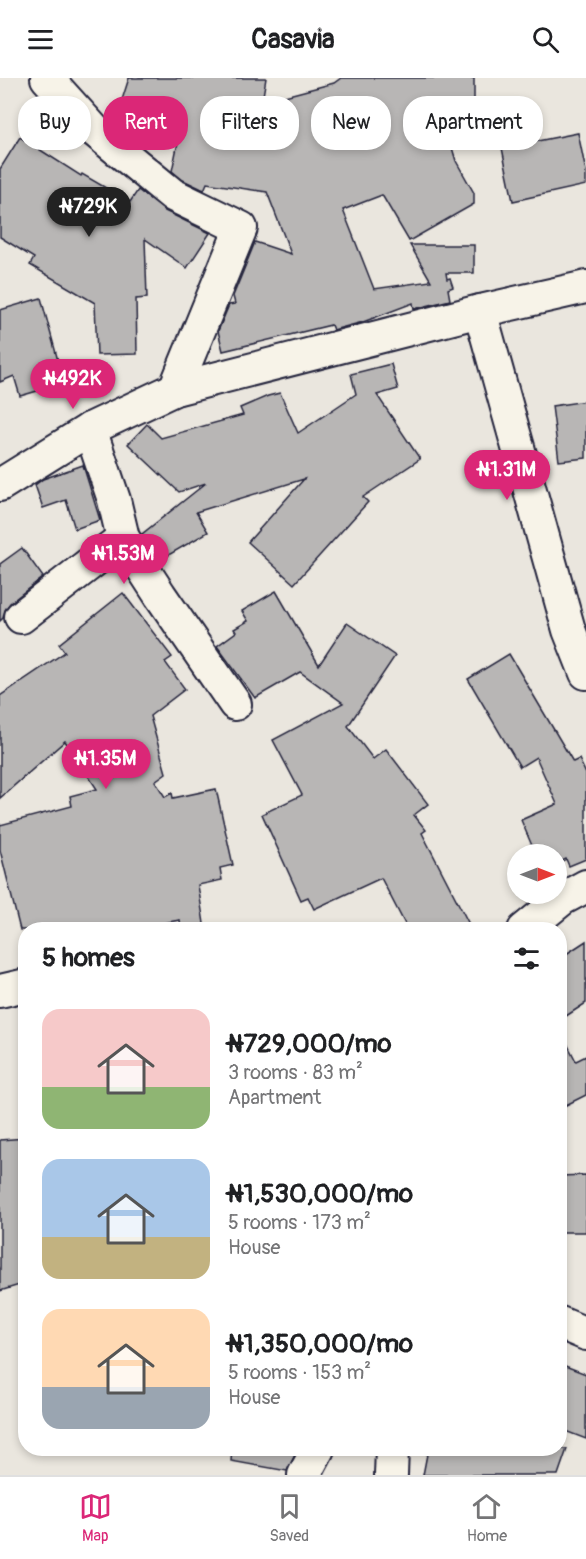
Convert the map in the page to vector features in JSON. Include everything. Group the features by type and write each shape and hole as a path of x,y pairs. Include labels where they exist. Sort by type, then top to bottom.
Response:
{"street":[{"path":"47,78 95,131 173,195 241,228 175,388"},
{"path":"3,479 90,429 175,388 480,311 586,287"},
{"path":"480,311 570,630 586,673"},
{"path":"90,429 114,500 123,538 235,704"},
{"path":"21,617 123,538"},
{"path":"534,922 562,898 586,886"},
{"path":"0,991 18,987"},
{"path":"567,1326 586,1334"},
{"path":"304,1475 314,1456"},
{"path":"391,1475 392,1456"}],"building":[{"path":"129,78 266,78 263,96 200,96 200,150 299,150 299,96 285,96 334,83 341,78 474,78 474,96 403,96 403,150 453,150 456,161 474,193 474,204 409,241 382,195 343,210 374,289 431,281 410,245 474,245 474,273 446,273 453,287 448,289 450,300 414,309 413,303 363,322 333,330 331,325 223,351 218,331 229,305 235,304 233,296 255,242 291,254 267,192 207,183 204,190 183,180 172,171 176,150 188,150 188,96 123,96"},
{"path":"578,133 586,172 586,185 513,201 502,150 543,150 543,140"},
{"path":"18,140 18,150 40,150 81,176 82,174 130,202 138,190 165,211 210,233 187,268 145,239 147,298 136,299 137,354 97,355 95,303 30,265 34,258 0,237 0,169"},
{"path":"41,298 64,383 54,373 58,385 20,396 14,376 0,382 0,310"},
{"path":"391,364 398,389 377,395 420,459 363,497 368,502 294,584 248,542 304,479 196,512 208,532 160,560 156,556 142,534 206,483 179,492 128,444 147,424 161,438 243,415 240,408 280,393 298,433 356,394 351,374"},
{"path":"586,401 586,458 559,461 552,406"},
{"path":"83,465 100,520 75,529 66,500 43,508 35,485 43,479"},
{"path":"22,548 43,577 10,603 0,621 0,564"},
{"path":"276,591 319,665 347,623 395,656 348,726 373,759 386,749 428,804 414,815 426,830 422,833 468,922 404,922 381,878 314,909 308,897 301,900 262,814 302,795 273,740 343,703 300,672 255,698 217,646 236,632 234,629 248,621 242,611"},
{"path":"123,593 172,657 165,662 185,689 150,716 166,773 155,781 165,797 172,793 173,798 216,789 233,865 220,868 222,880 198,885 204,922 180,922 180,920 169,922 18,922 0,850 0,825 72,806 70,796 97,789 65,741 0,798 0,696 65,652 59,644"},
{"path":"509,654 573,762 579,759 586,774 586,859 569,866 567,844 531,844 521,820 557,804 536,757 520,767 468,679"},
{"path":"586,941 586,1003 567,1015 567,953"},
{"path":"567,1044 576,1061 586,1056 586,1095 567,1104"},
{"path":"18,1139 18,1285 0,1291 0,1140"},
{"path":"586,1175 586,1232 567,1232 567,1176"},
{"path":"567,1367 586,1374 586,1439 567,1432"},
{"path":"231,1456 294,1456 287,1471 231,1461"},
{"path":"427,1456 565,1456 558,1475 423,1475"}]}
